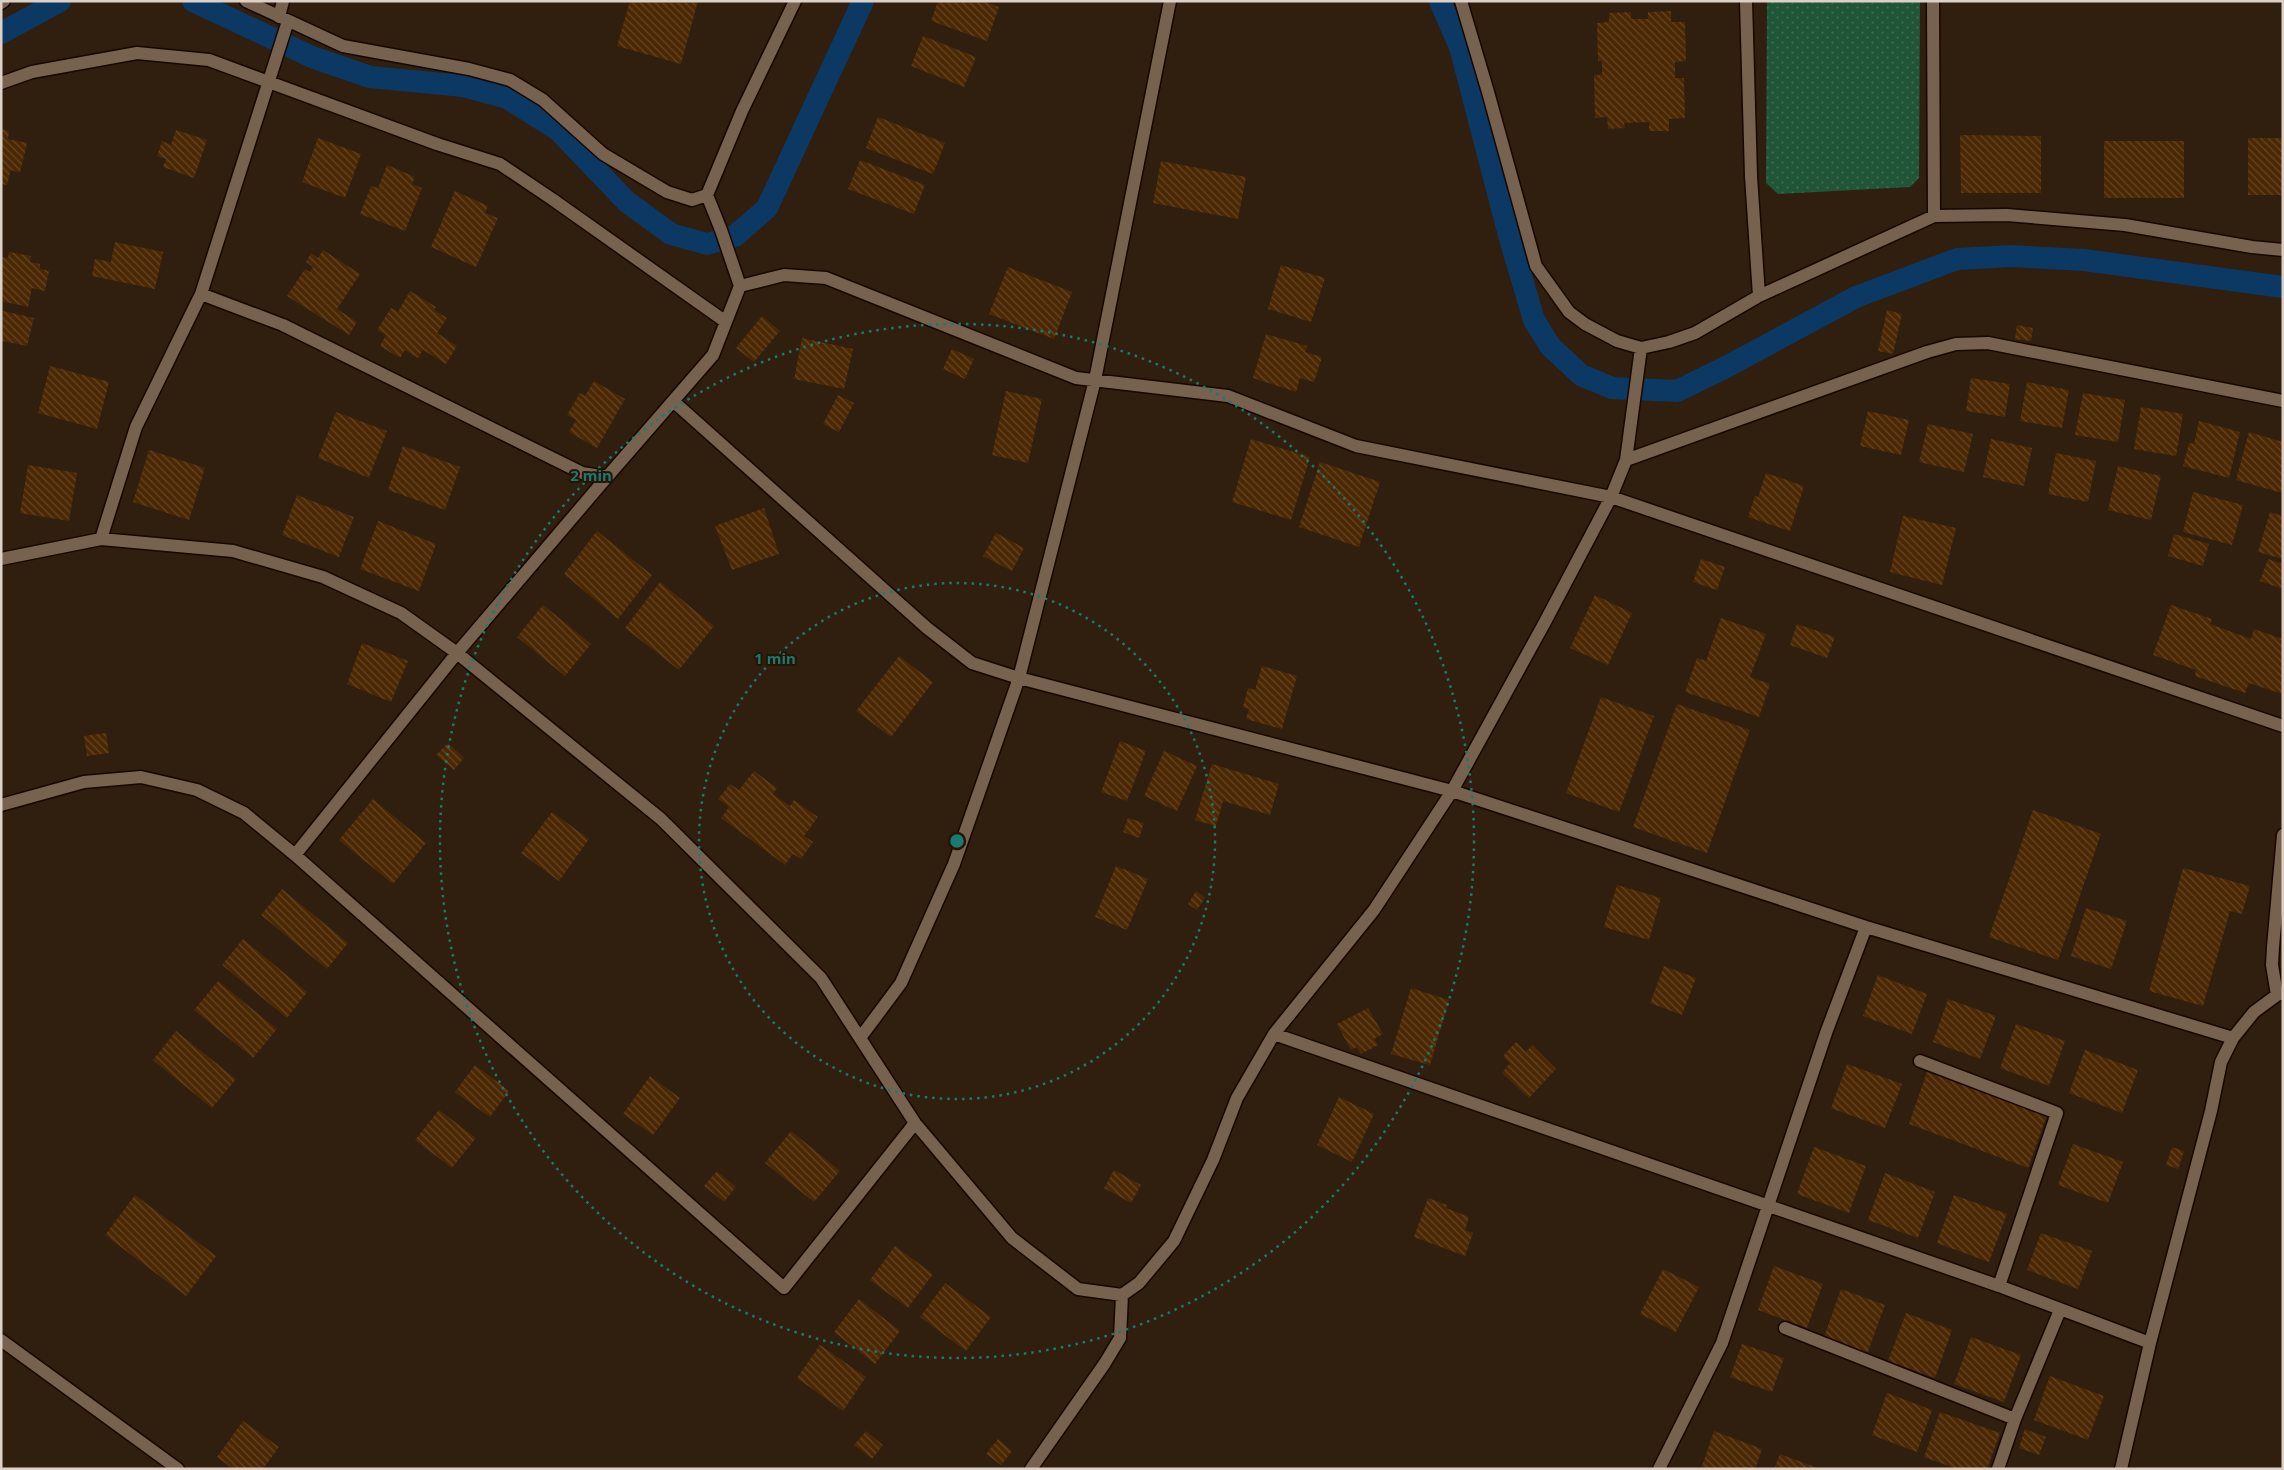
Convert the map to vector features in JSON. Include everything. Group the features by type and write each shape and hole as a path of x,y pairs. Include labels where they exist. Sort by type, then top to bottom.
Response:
{"street":[{"path":"246,1 284,22 343,46 469,69 510,80 543,100 604,154 667,192 692,200 707,196"},
{"path":"100,539 136,427 201,294 278,52 284,22 282,1"},
{"path":"295,855 457,653 713,355 740,286 707,196 742,111 795,1"},
{"path":"860,1038 901,983 913,957 954,864 1020,678 1095,380 1170,1"},
{"path":"1461,1 1536,266 1569,312 1585,324 1617,341 1641,348 1669,342 1695,333 1759,296 1934,216 2007,215 2124,224 2252,248 2283,250"},
{"path":"1746,1 1751,176 1759,296"},
{"path":"1933,1 1934,216"},
{"path":"1,83 32,72 137,53 209,60 437,144 500,164 726,322"},
{"path":"740,286 784,275 826,278 1076,378 1228,396 1356,446 1611,497 2283,726"},
{"path":"201,294 283,325 582,473 607,477"},
{"path":"1626,460 1928,352 1956,344 1988,343 2283,401"},
{"path":"1,559 100,539 233,551 323,577 401,612 457,653 661,819 821,978 915,1123 1012,1238 1078,1289 1122,1295 1140,1283 1174,1242 1214,1160 1237,1098 1274,1034 1374,910 1452,791 1611,497 1626,460 1636,368 1641,348"},
{"path":"674,401 927,628 972,663 1020,678 1452,791 1866,928 2233,1038"},
{"path":"1,805 84,782 141,777 197,790 244,813 295,855 784,1288 915,1123"},
{"path":"2121,1469 2150,1343 2211,1110 2221,1062 2233,1038 2254,1012 2280,994 2272,964 2272,947 2283,835"},
{"path":"1659,1469 1722,1343 1826,1033 1866,928"},
{"path":"1274,1034 1999,1286 2150,1343"},
{"path":"1920,1061 2057,1113 1999,1286"},
{"path":"1031,1469 1105,1363 1120,1338 1122,1295"},
{"path":"1998,1469 2015,1419 2060,1310"},
{"path":"1785,1328 2015,1419"},
{"path":"1,1340 178,1469"}],"green space":[{"path":"1767,1 1920,1 1919,178 1910,187 1778,194 1766,183"}],"building":[{"path":"630,1 698,1 681,64 617,46"},
{"path":"938,1 982,1 999,7 987,41 931,21"},
{"path":"1671,11 1671,22 1685,22 1686,61 1675,62 1675,78 1684,78 1685,118 1669,119 1669,131 1649,131 1649,122 1624,123 1625,128 1608,129 1607,117 1595,118 1594,75 1602,75 1602,61 1598,61 1597,23 1609,22 1609,13 1631,12 1631,19 1648,19 1648,12"},
{"path":"923,36 976,57 964,87 911,66"},
{"path":"878,117 945,143 933,174 866,148"},
{"path":"1,129 9,131 8,139 27,143 20,173 11,170 7,185 1,184"},
{"path":"176,130 207,140 194,178 163,167 166,159 157,156 162,141 171,145"},
{"path":"1960,135 2041,136 2041,193 1961,193"},
{"path":"318,138 361,154 345,198 302,182"},
{"path":"2248,138 2283,138 2283,195 2248,195"},
{"path":"2104,141 2184,141 2184,198 2104,198"},
{"path":"860,160 925,185 914,214 848,189"},
{"path":"1161,161 1246,177 1238,219 1153,203"},
{"path":"387,165 415,177 412,184 422,188 405,231 360,214 371,186 378,188"},
{"path":"455,191 488,206 485,213 498,218 476,267 431,247"},
{"path":"115,242 163,252 155,289 92,276 95,259 111,262"},
{"path":"323,250 360,274 337,309 357,322 349,335 287,296 305,269 310,272 313,267 306,262 311,253 318,258"},
{"path":"9,252 31,256 30,262 40,264 40,269 49,271 45,291 32,288 28,307 1,301 1,257 8,258"},
{"path":"1281,265 1325,278 1311,322 1268,309"},
{"path":"1008,267 1072,292 1054,339 989,314"},
{"path":"410,291 436,307 434,310 447,318 437,333 457,346 446,364 423,350 418,358 405,350 400,358 380,346 386,335 377,330 391,308 398,312"},
{"path":"1887,310 1902,314 1893,354 1878,351"},
{"path":"3,311 34,318 27,346 3,341 1,347 1,317"},
{"path":"762,316 780,331 754,362 736,348"},
{"path":"2017,325 2033,328 2031,341 2015,339"},
{"path":"1266,334 1307,346 1305,352 1322,357 1314,382 1300,378 1296,392 1253,378"},
{"path":"802,338 853,349 844,389 794,379"},
{"path":"952,349 974,359 965,379 943,369"},
{"path":"50,366 109,382 97,429 38,413"},
{"path":"1971,378 2010,384 2005,417 1966,411"},
{"path":"594,381 625,399 597,448 569,432 576,420 567,415 580,393 585,396"},
{"path":"2027,382 2069,390 2062,428 2020,421"},
{"path":"1006,391 1042,399 1028,463 992,455"},
{"path":"2083,393 2125,400 2118,442 2075,435"},
{"path":"838,395 854,403 839,432 823,424"},
{"path":"2141,407 2183,414 2176,456 2134,449"},
{"path":"1868,411 1909,420 1901,455 1860,446"},
{"path":"336,412 387,431 369,478 318,458"},
{"path":"2199,421 2240,432 2229,478 2183,466 2189,443 2194,444"},
{"path":"1928,424 1973,434 1964,472 1919,462"},
{"path":"2249,432 2283,442 2282,493 2236,480"},
{"path":"1251,439 1310,457 1291,520 1232,502"},
{"path":"1991,439 2032,448 2024,486 1983,477"},
{"path":"403,446 460,467 445,510 388,490"},
{"path":"149,450 205,468 189,520 133,502"},
{"path":"2056,453 2096,461 2088,502 2048,494"},
{"path":"1320,462 1380,482 1359,547 1299,527"},
{"path":"28,465 77,473 69,521 20,513"},
{"path":"2118,466 2161,476 2151,520 2108,510"},
{"path":"1766,473 1804,486 1790,531 1748,517 1755,496 1758,497"},
{"path":"2193,492 2243,505 2232,545 2183,532"},
{"path":"297,495 354,517 339,557 282,535"},
{"path":"764,508 779,554 732,570 715,526"},
{"path":"2270,512 2283,516 2283,559 2258,552"},
{"path":"1903,516 1956,528 1942,585 1890,572"},
{"path":"378,521 436,544 419,591 360,569"},
{"path":"597,531 652,575 618,619 564,574"},
{"path":"996,533 1024,548 1012,571 983,556"},
{"path":"2174,534 2209,544 2203,566 2168,556"},
{"path":"1701,559 1725,567 1717,590 1693,582"},
{"path":"2268,559 2283,564 2283,589 2260,581"},
{"path":"660,582 714,626 679,670 625,628"},
{"path":"1595,595 1632,613 1608,665 1570,648"},
{"path":"543,605 591,644 565,676 517,637"},
{"path":"2171,605 2212,619 2210,624 2251,639 2254,629 2283,639 2282,694 2249,683 2245,693 2195,676 2196,670 2153,655"},
{"path":"1721,618 1766,634 1750,677 1770,684 1759,717 1685,692 1697,658 1706,661"},
{"path":"1797,624 1835,637 1827,658 1790,645"},
{"path":"362,643 408,661 391,702 347,684"},
{"path":"899,656 933,682 891,737 856,711"},
{"path":"1262,666 1297,676 1282,729 1246,719 1249,709 1243,707 1248,688 1255,690"},
{"path":"1601,697 1654,716 1619,812 1566,793"},
{"path":"1677,704 1750,730 1707,853 1633,827"},
{"path":"106,733 109,753 87,756 84,736"},
{"path":"1120,741 1146,751 1127,801 1101,792"},
{"path":"448,743 464,758 454,770 436,755"},
{"path":"1164,751 1197,766 1177,811 1144,796"},
{"path":"1212,764 1279,784 1270,815 1223,801 1216,826 1195,820"},
{"path":"754,771 777,788 773,794 790,806 794,800 818,817 804,836 813,842 801,859 793,854 785,865 721,818 729,807 718,799 730,784 739,790"},
{"path":"373,799 426,843 393,884 339,840"},
{"path":"2033,810 2101,834 2058,960 1989,937"},
{"path":"552,812 589,839 559,881 521,853"},
{"path":"1128,818 1144,823 1139,838 1123,832"},
{"path":"1116,866 1148,879 1127,930 1095,917"},
{"path":"2183,868 2250,886 2242,914 2230,911 2203,1006 2149,991"},
{"path":"1617,885 1661,898 1649,940 1604,927"},
{"path":"282,889 348,943 327,969 261,915"},
{"path":"1196,891 1205,898 1197,910 1188,904"},
{"path":"2086,908 2127,921 2111,969 2071,956"},
{"path":"243,939 307,992 287,1018 222,965"},
{"path":"1664,966 1696,978 1682,1015 1650,1003"},
{"path":"1878,975 1927,994 1912,1034 1863,1016"},
{"path":"218,981 277,1029 253,1058 194,1010"},
{"path":"1411,988 1449,1000 1430,1065 1391,1054"},
{"path":"1948,999 1996,1016 1980,1059 1933,1042"},
{"path":"1368,1008 1383,1034 1374,1039 1378,1045 1361,1054 1357,1047 1351,1050 1337,1024"},
{"path":"2016,1024 2065,1041 2049,1086 2000,1068"},
{"path":"176,1031 236,1079 212,1108 153,1060"},
{"path":"1516,1042 1526,1052 1532,1045 1556,1069 1529,1098 1502,1073 1510,1063 1503,1056"},
{"path":"2085,1050 2138,1070 2122,1113 2069,1093"},
{"path":"1847,1064 1902,1084 1885,1128 1831,1108"},
{"path":"475,1065 509,1091 490,1117 455,1092"},
{"path":"1927,1072 2047,1115 2028,1168 1909,1124"},
{"path":"650,1076 680,1098 653,1135 623,1114"},
{"path":"1339,1097 1374,1114 1352,1162 1317,1145"},
{"path":"439,1110 476,1138 452,1168 415,1140"},
{"path":"791,1131 840,1171 814,1202 765,1163"},
{"path":"2073,1144 2123,1162 2108,1203 2058,1185"},
{"path":"1814,1147 1866,1166 1849,1213 1797,1194"},
{"path":"2172,1147 2184,1151 2178,1169 2166,1165"},
{"path":"1114,1170 1141,1185 1131,1203 1104,1188"},
{"path":"717,1171 736,1187 724,1202 704,1186"},
{"path":"1885,1173 1935,1192 1918,1238 1868,1220"},
{"path":"135,1195 216,1256 186,1296 105,1235"},
{"path":"1954,1195 2007,1214 1989,1262 1937,1243"},
{"path":"1428,1198 1447,1205 1446,1208 1469,1217 1465,1230 1473,1233 1465,1256 1414,1237"},
{"path":"2041,1233 2092,1251 2078,1289 2027,1270"},
{"path":"895,1246 933,1274 908,1308 870,1280"},
{"path":"1774,1266 1823,1284 1807,1328 1758,1310"},
{"path":"1663,1269 1699,1287 1676,1332 1640,1314"},
{"path":"945,1283 991,1317 966,1351 920,1317"},
{"path":"1841,1289 1885,1305 1867,1354 1824,1337"},
{"path":"859,1299 900,1331 875,1364 834,1332"},
{"path":"1906,1313 1952,1330 1935,1378 1888,1361"},
{"path":"1971,1337 2021,1355 2004,1402 1954,1384"},
{"path":"1742,1344 1784,1358 1772,1392 1730,1377"},
{"path":"820,1345 866,1377 843,1411 797,1378"},
{"path":"2050,1376 2104,1396 2088,1440 2034,1420"},
{"path":"1887,1393 1932,1410 1917,1452 1872,1435"},
{"path":"1940,1412 2000,1433 1987,1469 1957,1469 1924,1457"},
{"path":"243,1421 279,1447 263,1469 233,1469 217,1457"},
{"path":"2025,1429 2046,1437 2039,1455 2019,1448"},
{"path":"866,1431 883,1445 872,1459 854,1445"},
{"path":"1714,1431 1762,1449 1755,1469 1701,1469"},
{"path":"998,1439 1012,1451 1001,1465 986,1454"},
{"path":"1780,1454 1820,1469 1774,1469"}],"waterway":[{"path":"1,33 60,1"},
{"path":"193,1 312,57 370,77 463,86 507,98 558,130 627,202 671,234 707,244 735,236 767,208 863,1"},
{"path":"1440,1 1460,47 1510,239 1534,320 1550,346 1581,375 1612,388 1677,391 1726,367 1856,297 1957,259 2011,256 2084,260 2283,287"}]}
